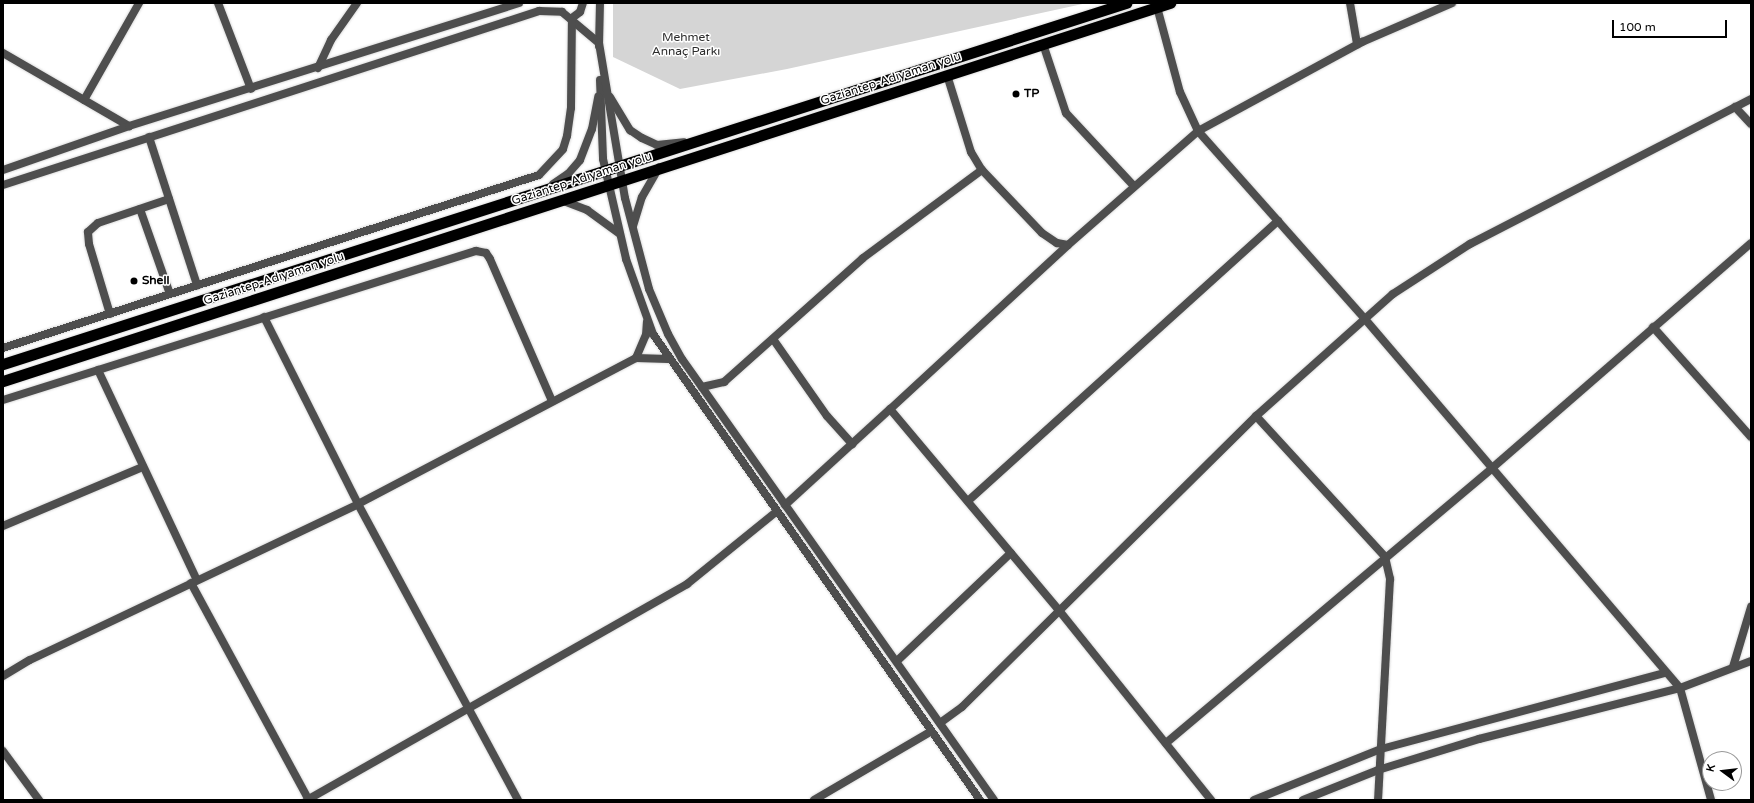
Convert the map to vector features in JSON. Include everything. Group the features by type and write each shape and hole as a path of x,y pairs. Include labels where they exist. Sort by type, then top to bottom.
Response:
{"highway":[{"name":"Gaziantep-Adıyaman yolu","path":"3,364 606,171 693,140 1126,3"},
{"name":"Gaziantep-Adıyaman yolu","path":"3,380 1170,3"}],"street":[{"path":"84,100 139,3"},
{"path":"218,3 251,89"},
{"path":"318,68 330,40 357,3"},
{"path":"3,170 130,126 318,68 519,3"},
{"path":"572,18 580,12 583,3"},
{"path":"600,3 600,85 606,171 610,184 619,233 648,319 668,359 930,732 980,800"},
{"path":"1350,3 1358,44"},
{"path":"785,505 1133,185 1198,131 1358,44 1452,3"},
{"path":"1157,7 1180,92 1198,131 1364,318 1665,673 1680,688 1711,800"},
{"path":"3,185 539,11 562,12 572,18 599,43 618,167 632,227 657,310 682,359 897,660 994,800"},
{"path":"3,348 539,175 563,149 567,136 570,108 572,18"},
{"path":"1043,44 1066,113 1133,185"},
{"path":"3,53 130,126"},
{"path":"947,75 971,152 982,170 1042,233 1057,243 1068,245"},
{"path":"544,191 568,174 580,160 592,129 600,85"},
{"path":"607,93 630,130 642,138 657,145 693,140"},
{"path":"940,723 962,707 1058,608 1256,416 1364,318 1393,294 1470,244 1751,99"},
{"path":"1735,107 1751,124"},
{"path":"149,137 197,285"},
{"path":"632,227 642,197 659,168"},
{"path":"702,387 724,382 863,258 982,170"},
{"path":"110,314 88,244 88,232 98,223 169,199"},
{"path":"561,200 587,210 619,233"},
{"path":"140,209 170,294"},
{"path":"968,501 1278,220"},
{"path":"1166,743 1491,469 1653,326 1751,243"},
{"path":"3,400 468,252 486,253 552,402"},
{"path":"264,317 358,504 470,707 518,800"},
{"path":"636,358 646,335 648,319"},
{"path":"1653,326 1751,437"},
{"path":"773,339 827,416 852,444"},
{"path":"3,676 30,660 358,504 636,358 668,359"},
{"path":"98,370 194,582 309,800 687,584 776,512"},
{"path":"890,409 1058,608 1211,800"},
{"path":"1256,416 1385,557 1390,579 1381,749 1378,770 1378,800"},
{"path":"3,526 143,467"},
{"path":"897,660 1011,553"},
{"path":"1733,667 1751,607"},
{"path":"1303,800 1378,770 1479,739 1680,688 1751,660"},
{"path":"1254,800 1381,749 1665,673"},
{"path":"814,800 930,732"},
{"path":"3,751 39,800"}],"green space":[{"name":"Mehmet Annaç Parkı","path":"613,3 1087,3 787,69 680,89 613,57"}],"place":[{"name":"TP","path":"1016,94"},
{"name":"Shell","path":"134,281"}]}
